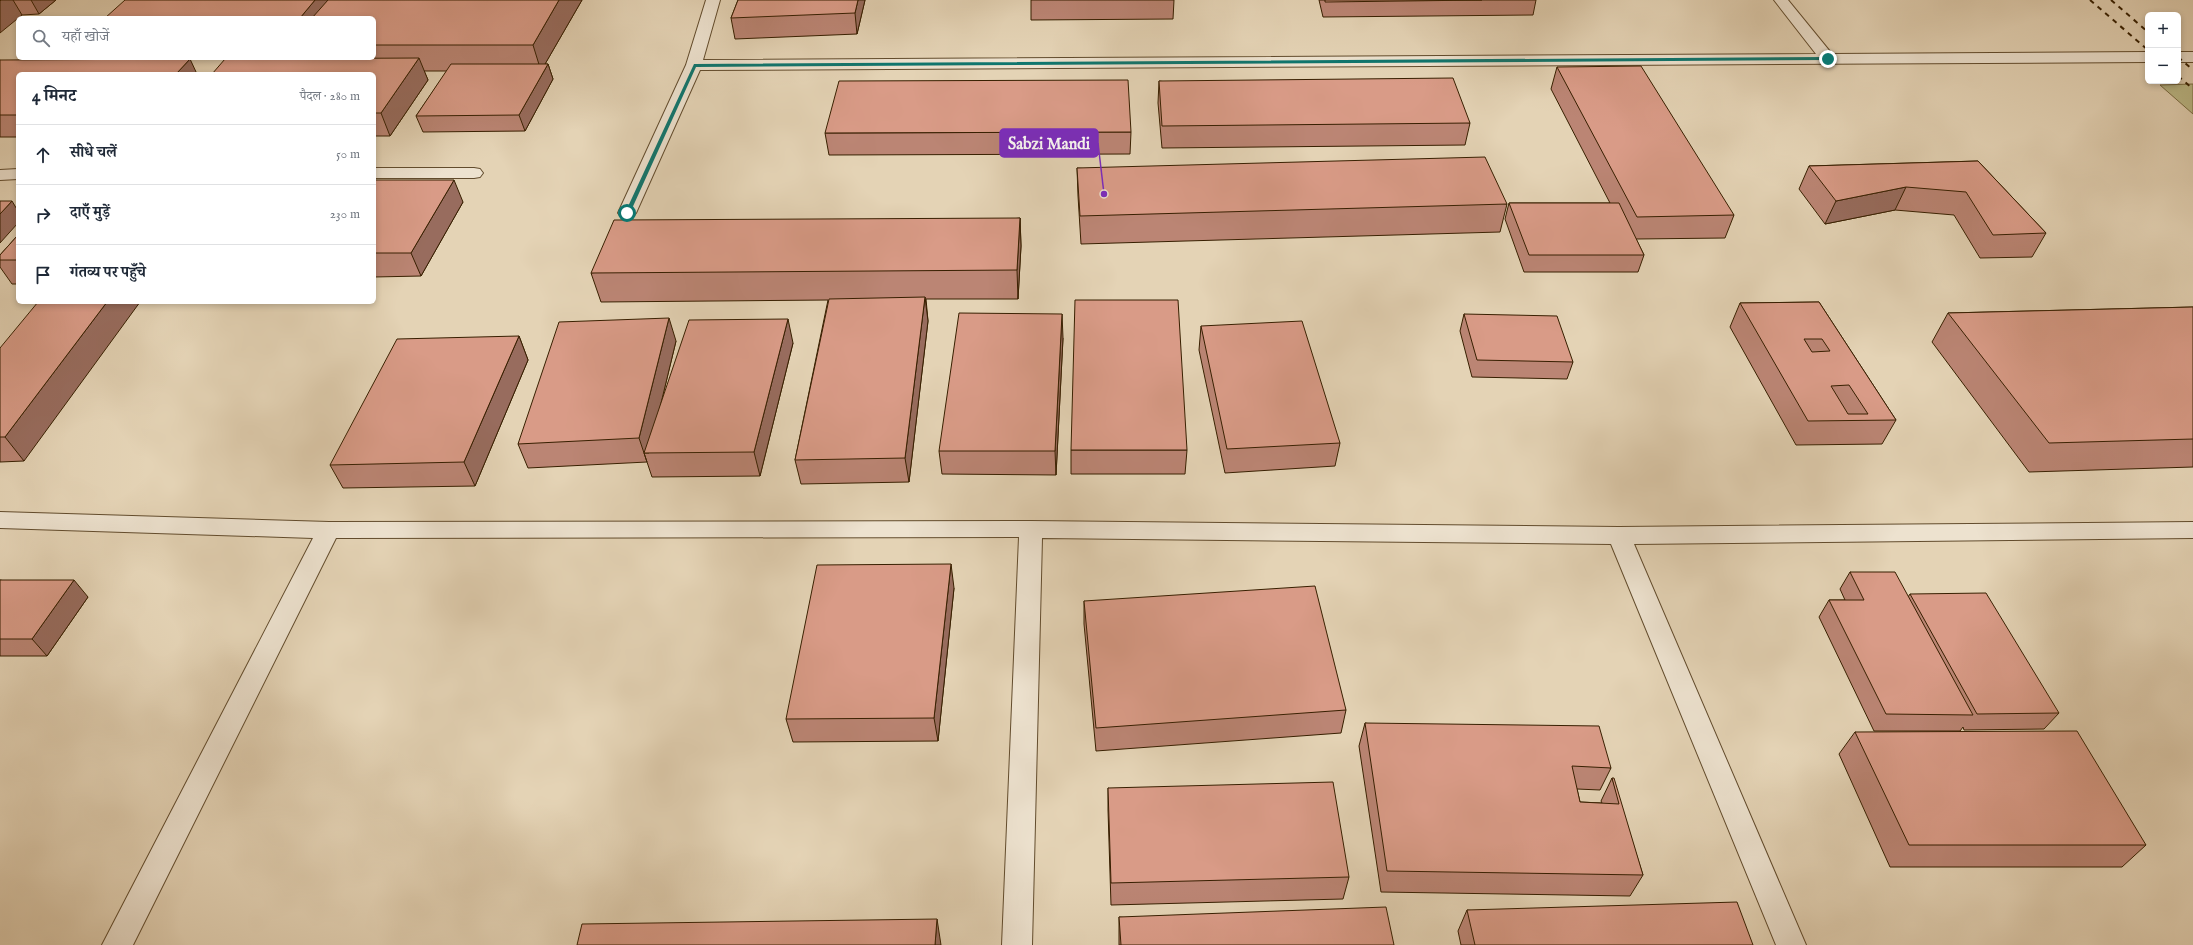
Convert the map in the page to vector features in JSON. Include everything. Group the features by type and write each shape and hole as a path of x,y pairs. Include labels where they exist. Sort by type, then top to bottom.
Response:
{"lane":[{"path":"627,213 694,65 713,0"},
{"path":"1781,0 1828,59"},
{"path":"694,65 2145,57"},
{"path":"2181,57 2193,57"},
{"path":"376,173 474,173"},
{"path":"0,175 16,174"},
{"path":"0,520 329,530 1030,529 1619,536 2193,530"},
{"path":"1016,945 1030,529"},
{"path":"117,945 329,530"},
{"path":"1619,536 1791,945"}],"shaded area":[{"path":"2193,84 2193,114 2160,85"}],"building":[{"path":"125,0 315,0 302,16 107,16"},
{"path":"328,0 559,0 533,45 376,45 376,16 314,16"},
{"path":"738,0 858,0 855,13 731,18"},
{"path":"1325,0 1482,0 1325,2"},
{"path":"376,58 419,58 381,113 376,113 376,72 214,72 224,60 376,60"},
{"path":"0,60 189,60 178,72 16,72 16,115 0,115"},
{"path":"451,64 548,64 519,115 416,116"},
{"path":"1641,66 1734,215 1637,217 1557,67"},
{"path":"1453,78 1470,123 1162,126 1159,81"},
{"path":"1128,80 1131,132 825,133 839,81"},
{"path":"1485,157 1507,204 1080,216 1077,168"},
{"path":"1978,161 2046,233 1993,235 1966,192 1906,187 1836,201 1809,166"},
{"path":"376,180 454,180 411,253 376,253"},
{"path":"0,201 12,201 0,214"},
{"path":"1509,203 1619,203 1644,255 1529,255"},
{"path":"1020,218 1017,270 591,273 614,220"},
{"path":"16,237 16,260 0,260 0,255"},
{"path":"925,297 905,458 795,460 829,299"},
{"path":"1075,300 1178,300 1187,450 1071,450"},
{"path":"1819,302 1896,420 1808,421 1740,303","holes":["1804,339 1822,339 1830,351 1812,352","1849,385 1868,414 1848,414 1831,386"]},
{"path":"36,304 105,304 5,437 0,437 0,348"},
{"path":"2193,307 2193,439 2049,443 1948,313"},
{"path":"959,313 1062,314 1055,451 939,451"},
{"path":"1464,314 1557,316 1573,362 1477,360"},
{"path":"669,318 639,438 518,444 559,322"},
{"path":"788,319 754,452 644,453 689,320"},
{"path":"1302,321 1340,443 1227,449 1201,326"},
{"path":"519,336 464,462 330,465 397,339"},
{"path":"951,564 934,718 786,719 817,565"},
{"path":"1850,572 1895,572 1973,715 1886,714 1829,600 1864,600"},
{"path":"0,580 74,580 32,639 0,639"},
{"path":"1315,586 1346,710 1096,728 1084,601"},
{"path":"1986,593 2059,713 1977,714 1910,594"},
{"path":"1365,723 1599,726 1611,768 1572,766 1580,802 1619,804 1612,778 1614,778 1643,875 1387,871"},
{"path":"2077,731 2146,845 1909,845 1855,732"},
{"path":"1333,782 1349,877 1111,883 1108,788"},
{"path":"1737,902 1753,945 1475,945 1467,910"},
{"path":"1386,907 1394,945 1121,945 1119,917"},
{"path":"937,919 935,945 577,945 582,924"}],"railway":[{"path":"2090,0 2146,48"},
{"path":"2111,0 2145,29"},
{"path":"2181,60 2193,70"},
{"path":"2181,79 2193,89"}],"place":[{"name":"Sabzi Mandi","path":"1104,194"}],"route":[{"path":"627,213 694,65 1828,59"}]}
